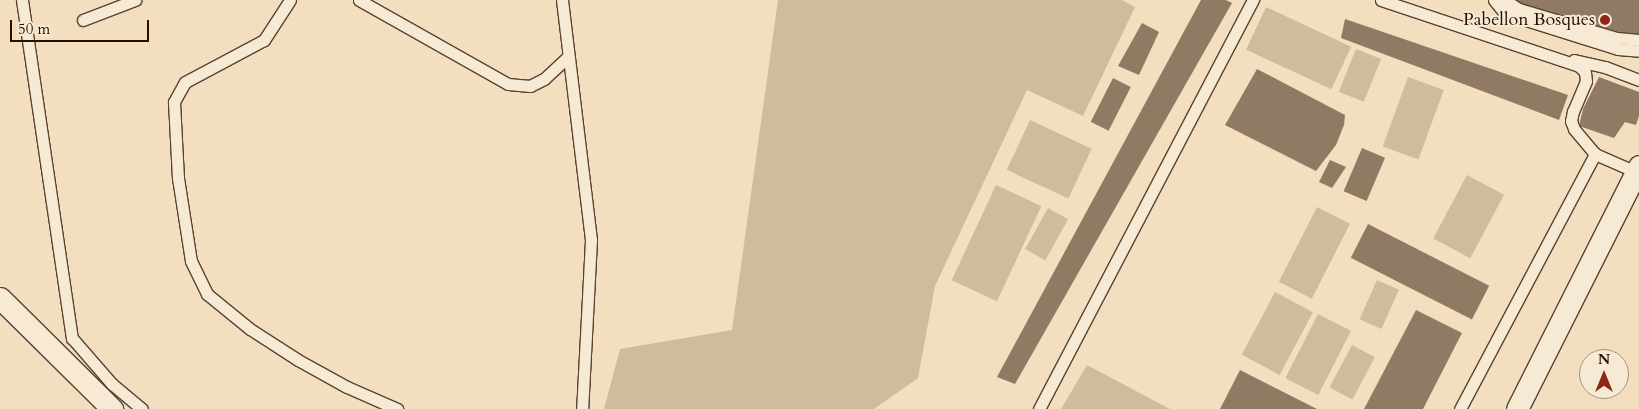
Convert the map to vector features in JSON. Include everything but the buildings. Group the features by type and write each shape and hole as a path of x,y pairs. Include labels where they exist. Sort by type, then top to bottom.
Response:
{"street":[{"path":"1517,409 1637,169"},
{"path":"0,298 112,409"}],"lane":[{"path":"22,0 72,338 112,384 142,409"},
{"path":"83,20 135,0"},
{"path":"290,0 264,40 185,82 174,102 178,178 192,261 207,294 250,329 330,378 397,409"},
{"path":"360,0 508,84 530,86 544,80 568,57"},
{"path":"562,0 591,240 582,409"},
{"path":"1039,409 1253,0"},
{"path":"1381,0 1578,66 1585,72 1586,81 1571,121 1574,129 1595,154 1637,169"},
{"path":"1398,0 1639,80"},
{"path":"1494,0 1503,12 1513,16 1618,49 1639,51"},
{"path":"1505,0 1509,5 1519,9 1618,38 1639,40"},
{"path":"1460,409 1595,154"}],"shaded area":[{"path":"778,0 1122,0 1135,7 1083,116 1027,90 935,286 918,378 874,409 604,409 620,349 732,330"},
{"path":"1266,7 1351,47 1331,89 1246,50"},
{"path":"1356,49 1381,59 1364,102 1339,92"},
{"path":"1408,77 1444,90 1418,160 1383,147"},
{"path":"1030,120 1092,149 1068,199 1007,170"},
{"path":"1467,175 1504,195 1470,258 1433,239"},
{"path":"996,185 1041,206 997,301 952,280"},
{"path":"1317,207 1350,224 1312,299 1279,282"},
{"path":"1048,208 1068,219 1045,260 1025,249"},
{"path":"1377,280 1399,290 1381,329 1360,319"},
{"path":"1275,292 1313,312 1280,375 1242,355"},
{"path":"1318,314 1351,331 1318,395 1285,378"},
{"path":"1352,345 1375,357 1352,400 1329,387"},
{"path":"1087,365 1170,409 1061,409"}],"place":[{"name":"Pabellon Bosques","path":"1605,20"}]}
